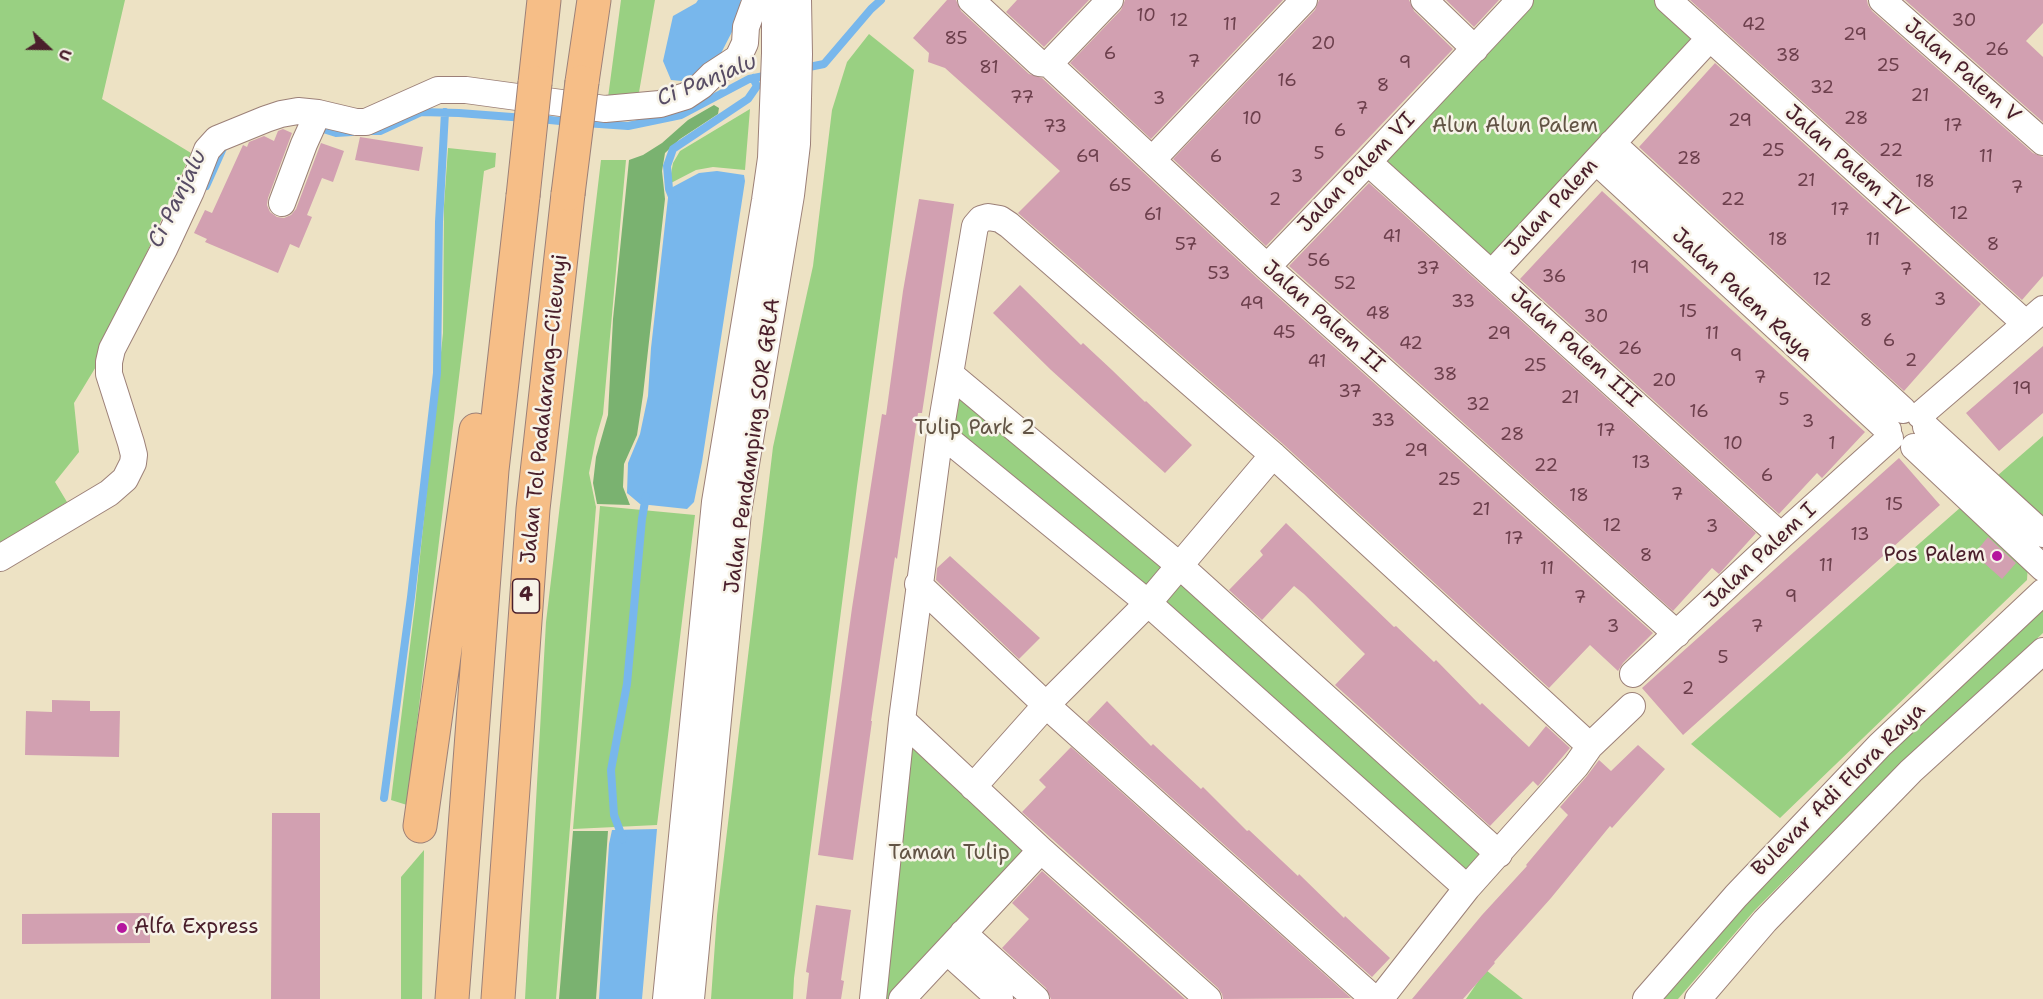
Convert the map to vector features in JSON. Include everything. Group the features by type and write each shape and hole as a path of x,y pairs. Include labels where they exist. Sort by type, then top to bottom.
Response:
{"highway":[{"name":"Jalan Tol Padalarang–Cileunyi","path":"452,999 492,471 544,0"},
{"name":"Jalan Tol Padalarang–Cileunyi","path":"498,999 533,509 568,194 594,0"},
{"path":"420,826 475,440 484,391 505,352"}],"street":[{"name":"Jalan Pendamping SOR GBLA","path":"691,999 738,512 791,195 797,144 798,102 775,0"},
{"path":"0,558 109,493 125,479 132,463 133,449 109,374 112,349 164,249 207,150 217,139 281,114 298,111 315,120 366,122 438,90 466,90 605,109 660,104 686,96 738,58 745,43 746,27 754,5 763,1 775,0"},
{"name":"Jalan Pendamping SOR GBLA","path":"666,999 715,502 765,200 772,145 772,103 787,53 798,0"},
{"name":"Jalan Palem II","path":"971,0 1039,63 1049,64 1267,267 1677,634"},
{"path":"1049,64 1110,0"},
{"path":"1152,160 1304,0"},
{"path":"1424,0 1475,49"},
{"name":"Jalan Palem VI","path":"1267,267 1520,0"},
{"name":"Jalan Palem IV","path":"1668,0 1709,39 2034,316"},
{"name":"Jalan Palem V","path":"1882,0 2043,142"},
{"name":"Jalan Palem","path":"1492,273 1709,39"},
{"path":"772,103 798,102"},
{"path":"282,203 315,120"},
{"name":"Jalan Palem Raya","path":"1604,152 1907,428 2043,568"},
{"name":"Jalan Palem III","path":"1368,162 1781,536"},
{"path":"873,999 918,584 940,433 975,226 981,219 988,217 1000,219 1009,225 1273,455 1590,746"},
{"name":"Jalan Palem I","path":"1633,674 1781,536 2034,316"},
{"path":"950,374 1180,566 1499,854"},
{"name":"Jalan Palem Raya","path":"1907,428 2043,534"},
{"path":"940,433 1148,603 1467,888"},
{"path":"973,787 1046,705 1148,603 1273,455"},
{"path":"918,584 1046,705 1374,999"},
{"name":"Bulevar Adi Flora Raya","path":"1646,999 1736,896 1880,745 2043,592"},
{"name":"Bulevar Adi Flora Raya","path":"1698,999 1765,921 1911,771 2043,651"},
{"path":"1380,999 1467,888 1576,766 1590,746 1632,706"},
{"path":"902,720 1041,850 1208,999"},
{"path":"902,999 1041,850"},
{"path":"672,934 697,932"},
{"path":"955,942 1000,999"},
{"path":"955,942 1036,999"}],"green space":[{"path":"0,0 125,0 102,99 191,153 97,365 74,403 79,452 55,482 67,502 0,544"},
{"path":"621,0 655,0 638,98 607,105"},
{"name":"Alun Alun Palem","path":"1529,0 1657,0 1698,38 1492,262 1382,160"},
{"path":"869,34 914,70 857,486 793,999 711,999 717,915 773,447 813,266 832,110 847,62"},
{"path":"714,105 719,108 718,114 680,139 665,153 662,171 665,199 643,395 637,435 624,464 623,487 630,505 597,504 593,483 596,457 608,415 613,319 629,160 643,155 662,143 688,120"},
{"path":"750,109 745,170 713,167 696,170 669,184 673,163 680,151"},
{"path":"448,148 496,153 495,167 484,171 407,805 391,800 415,605 443,333 444,206"},
{"path":"601,160 626,160 603,414 589,473 596,507 556,999 525,999 546,622"},
{"name":"Tulip Park 2","path":"950,374 1499,854 1467,888 940,433"},
{"path":"2043,436 2043,520 1997,476"},
{"path":"600,506 695,515 657,825 573,829"},
{"path":"1961,507 2028,564 2027,580 1780,818 1691,744"},
{"path":"2043,610 2043,633 1901,763 1754,911 1678,999 1661,999 1745,902 1889,753"},
{"name":"Taman Tulip","path":"905,729 1033,851 896,999 876,999"},
{"path":"573,831 608,831 596,999 559,999"},
{"path":"424,850 422,999 401,999 401,877"},
{"path":"1486,970 1523,999 1466,999"}],"water":[{"path":"698,0 741,0 735,26 717,61 682,81 671,80 663,61 673,16"},
{"path":"717,171 744,175 745,181 694,502 687,509 640,504 627,493 628,463 640,434 648,396 651,348 669,189 699,173"},
{"path":"657,829 642,999 599,999 609,844 612,830"}],"building":[{"path":"947,0 956,0 961,11 1029,74 1042,78 1257,278 1653,633 1618,671 1590,645 1549,688 1283,444 1018,213 1060,171 945,68 928,62 929,53 913,38"},
{"path":"1017,0 1089,0 1044,47 1006,12"},
{"path":"1125,0 1283,0 1151,139 1070,63 1121,10"},
{"path":"1319,0 1409,0 1414,11 1453,49 1266,246 1173,159 1315,10"},
{"path":"1446,0 1499,0 1474,27"},
{"path":"1690,0 1867,0 1872,11 2033,153 2043,157 2043,276 2022,300"},
{"path":"1905,0 2043,0 2043,23 2026,41 2043,57 2043,122"},
{"path":"1715,63 1981,304 1904,391 1639,147"},
{"path":"283,129 292,133 267,205 270,212 277,217 284,218 296,209 321,143 344,151 333,182 322,178 307,215 312,217 299,248 290,244 278,273 205,242 207,239 194,233 205,210 212,213 243,145 247,147 249,142 264,136 274,141 278,131"},
{"path":"360,137 423,147 419,171 355,160"},
{"path":"1369,183 1756,533 1719,574 1712,568 1673,611 1289,266"},
{"path":"1602,191 1865,432 1822,478 1817,473 1779,514 1520,279"},
{"path":"919,199 954,204 922,413 918,413 897,559 895,557 853,860 818,855 852,608 882,414 886,415 903,291"},
{"path":"1020,285 1081,345 1083,343 1192,445 1165,473 1051,370 993,313"},
{"path":"2043,346 2043,413 1999,451 1966,413"},
{"path":"1899,458 1940,505 1683,735 1642,688"},
{"path":"1286,523 1394,627 1396,626 1434,662 1436,660 1480,705 1482,703 1529,747 1546,726 1570,748 1538,786 1533,781 1490,826 1335,685 1365,654 1304,594 1294,586 1262,620 1229,590 1263,555 1260,551"},
{"name":"Pos Palem","path":"1988,537 2016,563 2002,579 1974,554"},
{"path":"950,556 1040,638 1019,659 936,580 937,568"},
{"path":"52,700 90,701 90,711 120,711 119,757 25,755 26,711 52,712"},
{"path":"1107,701 1151,746 1153,744 1201,789 1203,787 1247,831 1249,830 1298,876 1299,874 1344,918 1345,916 1390,958 1372,977 1087,722"},
{"path":"1638,745 1665,769 1612,828 1610,826 1463,999 1412,999 1568,815 1560,807 1599,760 1611,771"},
{"path":"1071,747 1351,998 1223,999 1218,988 1022,812 1046,787 1039,780"},
{"path":"272,813 320,813 320,999 271,999"},
{"path":"1042,871 1185,999 1051,999 1046,988 1002,948 1029,919 1012,903"},
{"path":"816,905 851,910 841,980 844,981 841,999 806,999 809,973 806,972"},
{"path":"150,913 150,943 22,944 22,914"}],"waterway":[{"name":"Ci Panjalu","path":"804,68 824,64 881,0"},
{"name":"Ci Panjalu","path":"585,123 628,126 681,115 749,79 769,75"},
{"path":"673,199 669,189 667,166 673,149 748,99 757,86 753,78"},
{"name":"Ci Panjalu","path":"370,131 380,131 421,112 525,118"},
{"path":"384,798 411,597 437,373 439,222 445,112"},
{"name":"Ci Panjalu","path":"540,119 570,122"},
{"name":"Ci Panjalu","path":"317,127 336,133 352,132"},
{"name":"Ci Panjalu","path":"206,186 223,148"},
{"path":"623,839 614,815 611,770 627,684 646,496"}],"place":[{"name":"Pos Palem","path":"1997,556"},
{"name":"Alfa Express","path":"122,928"}]}
